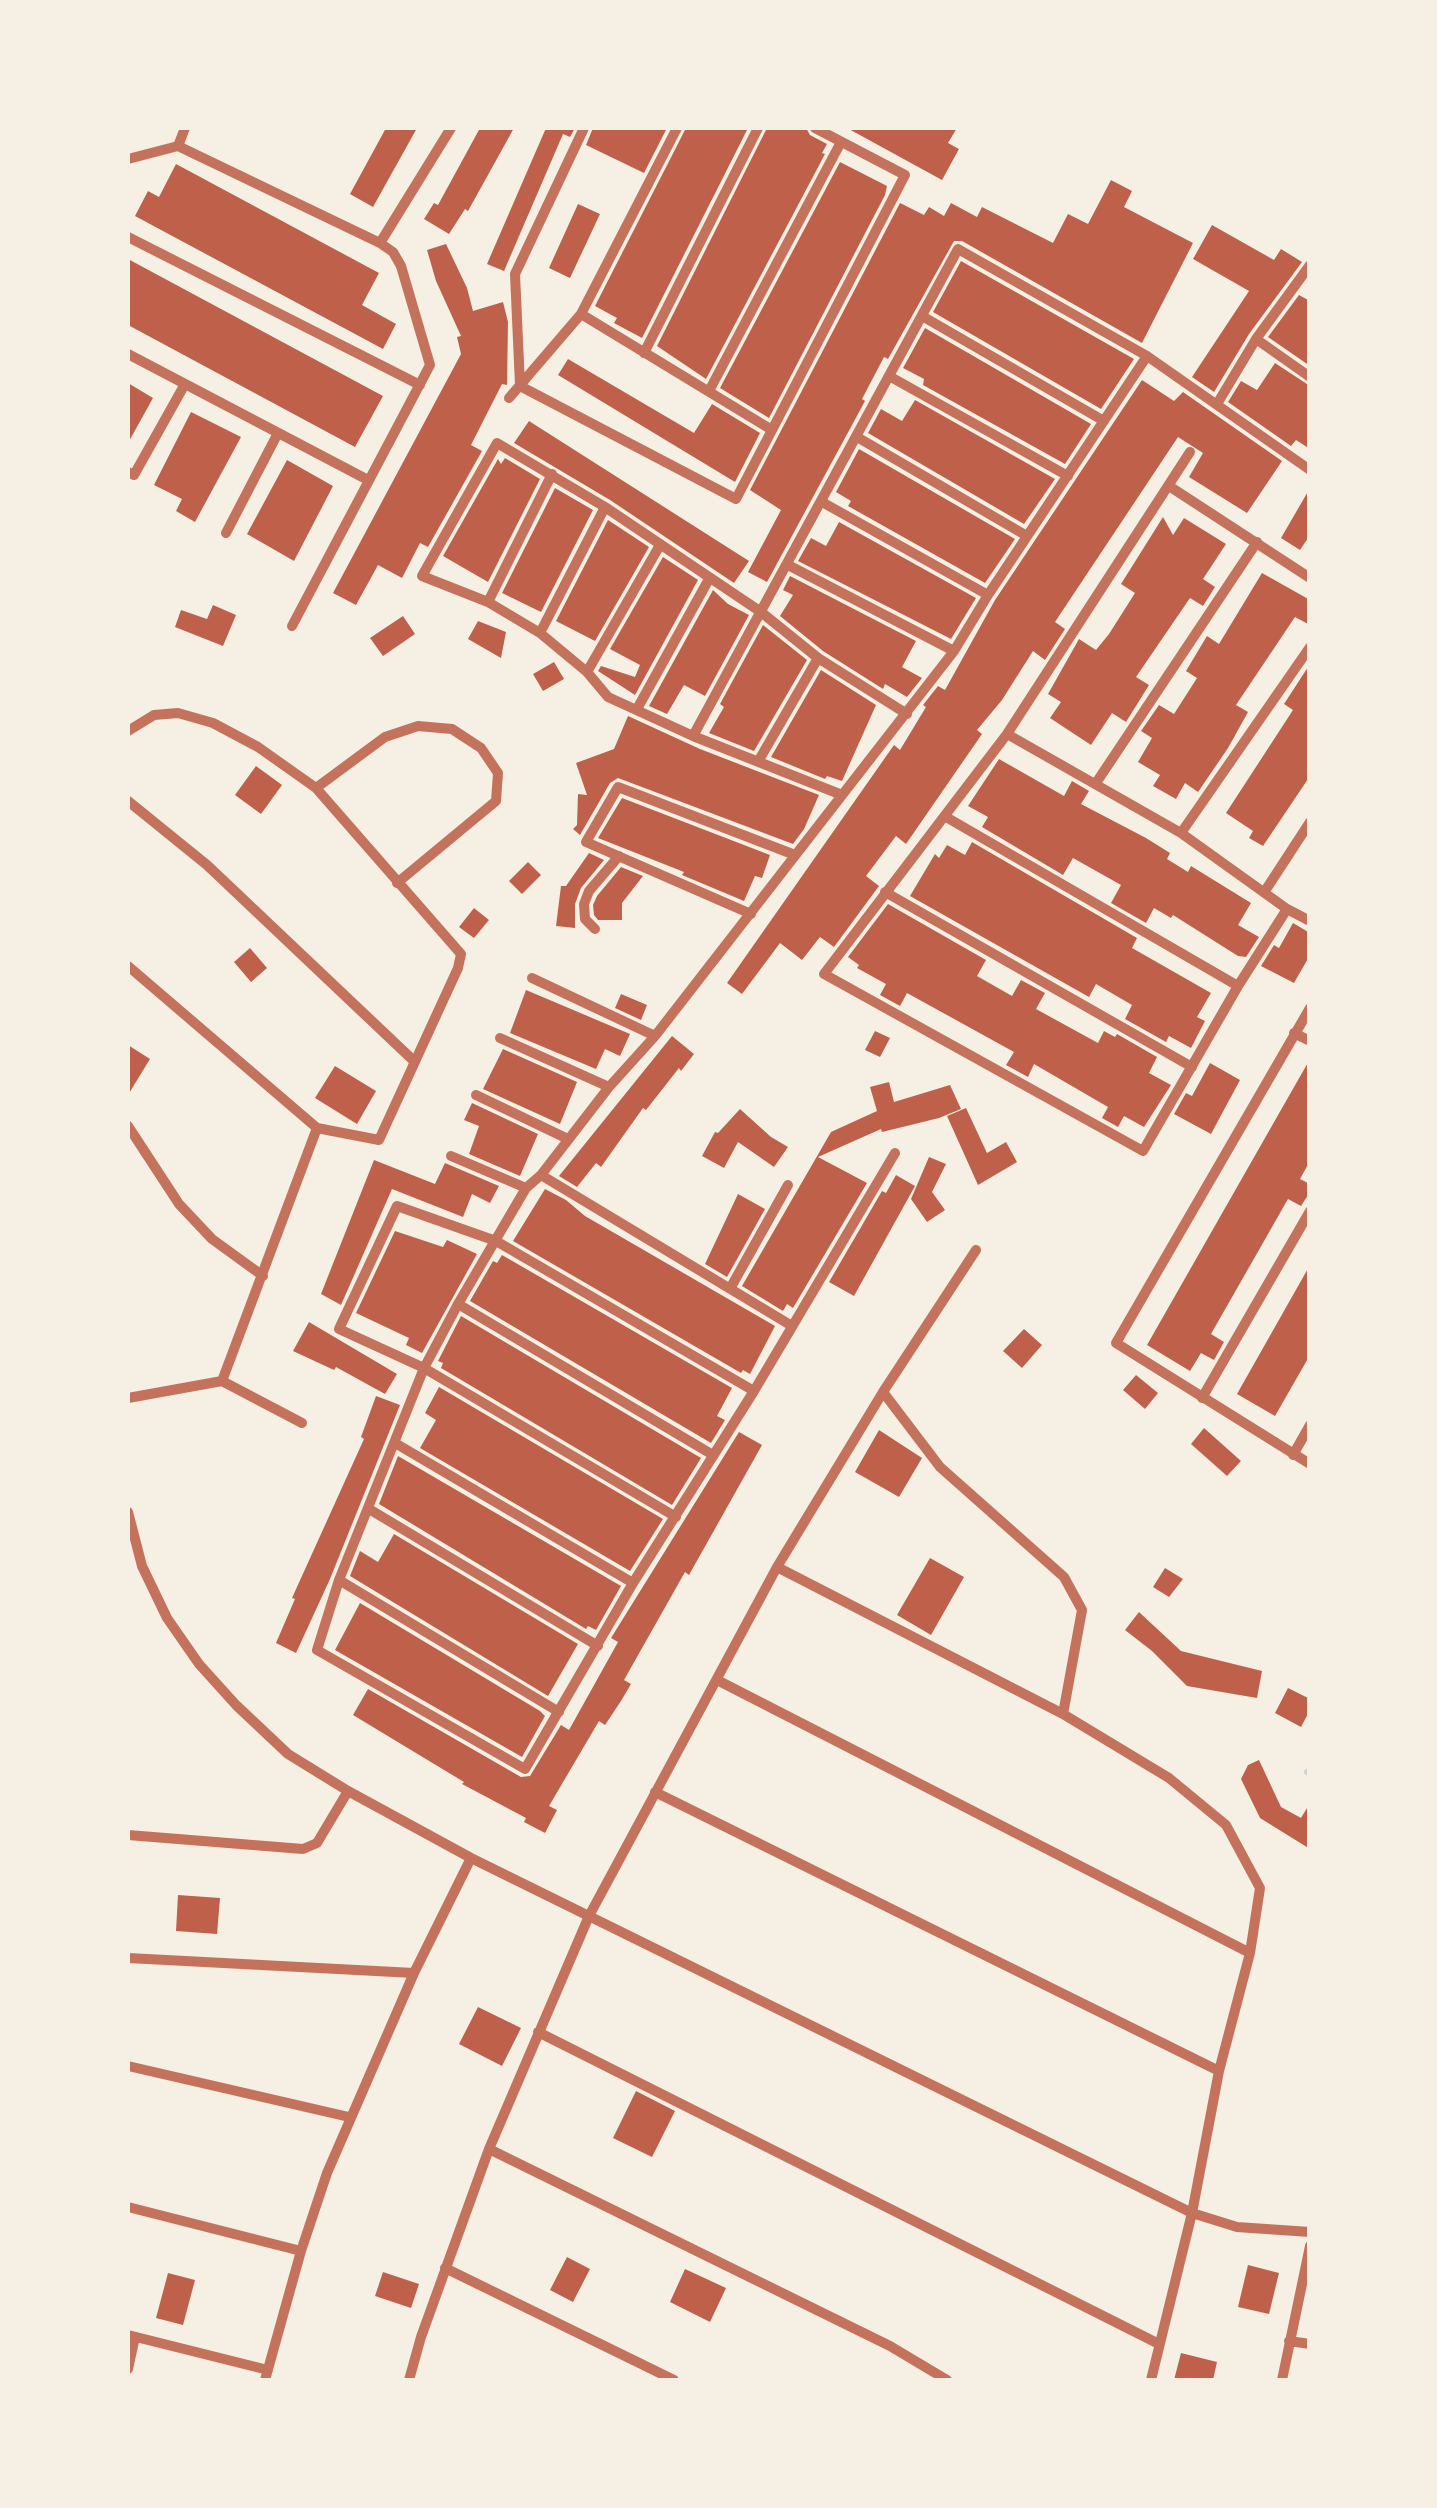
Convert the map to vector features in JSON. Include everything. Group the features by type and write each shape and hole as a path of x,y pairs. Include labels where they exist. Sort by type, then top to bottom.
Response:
{"street":[{"path":"178,146 185,128"},
{"path":"380,243 451,128"},
{"path":"520,386 516,274 584,128"},
{"path":"509,398 580,314 677,128"},
{"path":"644,353 758,128"},
{"path":"520,386 736,499 904,175 816,128"},
{"path":"709,392 841,142"},
{"path":"128,159 178,146 380,243 394,252 401,266 430,365 292,626"},
{"path":"128,236 420,386"},
{"path":"693,736 958,249 1147,356 1310,470"},
{"path":"1217,404 1256,339 1310,264"},
{"path":"1298,284 1310,291"},
{"path":"580,314 772,430"},
{"path":"922,316 1104,421"},
{"path":"1256,339 1310,377"},
{"path":"128,354 368,480"},
{"path":"896,1153 524,1769 317,1650 339,1580 424,1368 526,1188 541,1175 654,1036 907,714 954,651 1147,356"},
{"path":"890,376 1068,476"},
{"path":"128,472 134,475 185,384"},
{"path":"226,533 278,433"},
{"path":"857,437 1027,536"},
{"path":"842,795 693,736 608,697 587,672 540,633 488,602 422,576 497,443 605,507 760,612 818,658 907,714"},
{"path":"1190,452 1007,734 824,974 1143,1151 1287,909"},
{"path":"488,602 552,474"},
{"path":"1169,486 1310,578"},
{"path":"822,502 988,595"},
{"path":"540,633 605,507"},
{"path":"1096,783 1257,542"},
{"path":"587,672 660,545"},
{"path":"788,564 954,651"},
{"path":"637,708 708,579"},
{"path":"1181,834 1310,647"},
{"path":"758,760 818,658"},
{"path":"128,731 154,715 178,713 214,723 258,747 316,788 461,954 378,1140 317,1128 128,966"},
{"path":"316,788 385,737 418,726 452,729 481,748 498,773 496,801 397,883"},
{"path":"1007,734 1181,834 1310,921"},
{"path":"751,914 586,842 618,788 794,855"},
{"path":"128,801 206,865 416,1062"},
{"path":"946,817 1238,986"},
{"path":"1264,890 1310,822"},
{"path":"596,929 585,919 589,891 619,856"},
{"path":"885,892 1192,1066"},
{"path":"532,978 654,1036"},
{"path":"1310,1008 1116,1343 1310,1464"},
{"path":"1294,1033 1310,1040"},
{"path":"500,1038 609,1087"},
{"path":"476,1094 568,1139"},
{"path":"128,1126 178,1204 212,1239 263,1276"},
{"path":"222,1381 317,1128"},
{"path":"450,1156 526,1188"},
{"path":"541,1175 792,1326"},
{"path":"731,1287 788,1185"},
{"path":"676,1516 424,1368 339,1329 397,1206 496,1242 754,1391"},
{"path":"1202,1398 1310,1211"},
{"path":"408,2380 489,2148 589,1916 777,1567 883,1392 976,1250"},
{"path":"458,1304 713,1455"},
{"path":"128,1398 222,1381 302,1423"},
{"path":"883,1392 940,1468 1064,1577 1082,1610 1064,1714"},
{"path":"1293,1455 1310,1426"},
{"path":"396,1444 633,1584"},
{"path":"369,1509 598,1646"},
{"path":"128,1512 142,1566 167,1618 199,1664 288,1754 348,1792 472,1858 1192,2213 1237,2227 1310,2232"},
{"path":"777,1567 1064,1714 1169,1778 1226,1825 1260,1888 1250,1953 1219,2072 1192,2213 1150,2380"},
{"path":"339,1580 559,1712"},
{"path":"717,1680 1250,1953"},
{"path":"128,1835 303,1849 318,1844 348,1792"},
{"path":"654,1792 1219,2072"},
{"path":"128,2369 131,2336 267,2376 327,2172 414,1973 472,1858"},
{"path":"128,1958 414,1973"},
{"path":"538,2032 1159,2344"},
{"path":"128,2066 349,2117"},
{"path":"489,2148 890,2346 947,2380"},
{"path":"128,2207 301,2251"},
{"path":"1282,2380 1310,2246"},
{"path":"445,2268 674,2380"},
{"path":"1289,2341 1310,2344"}],"building":[{"path":"386,128 417,128 373,207 350,194"},
{"path":"480,128 514,128 468,211 465,209 449,234 424,219 434,203 438,205"},
{"path":"546,128 575,128 570,137 563,134 504,271 487,264"},
{"path":"593,128 667,128 644,173 586,145"},
{"path":"686,128 748,128 642,338 614,323 617,318 595,306"},
{"path":"767,128 806,128 810,135 827,144 822,153 825,154 706,379 657,346"},
{"path":"847,128 957,128 948,143 959,149 942,180"},
{"path":"840,162 887,186 885,195 769,418 720,388"},
{"path":"176,164 379,273 362,305 396,324 383,349 135,216 148,191 159,197"},
{"path":"1111,180 1132,191 1124,207 1193,243 1142,343 962,241 954,241 888,359 884,357 862,399 865,401 767,582 748,572 781,510 750,490 900,203 924,215 929,207 944,216 951,203 977,217 982,207 1053,243 1068,214 1088,224"},
{"path":"578,204 600,214 570,278 549,268"},
{"path":"1212,225 1274,260 1281,249 1302,262 1249,334 1214,392 1192,377 1249,291 1193,259"},
{"path":"446,244 467,288 473,311 503,302 508,322 507,385 502,384 471,445 482,451 428,547 420,543 402,578 378,565 356,605 333,593 461,354 457,337 461,336 436,281 427,250"},
{"path":"128,259 383,396 355,447 128,325"},
{"path":"961,261 1134,359 1101,409 933,312"},
{"path":"1299,295 1310,301 1310,366 1268,337"},
{"path":"925,328 1091,424 1065,464 923,385 924,379 903,368"},
{"path":"568,359 694,433 712,404 760,433 735,482 558,375"},
{"path":"1275,363 1310,386 1310,449 1296,440 1291,446 1228,402 1241,381 1257,390"},
{"path":"1142,380 1174,401 1183,392 1282,461 1247,513 1189,477 1203,453 1178,437 1055,622 1065,629 1045,660 1033,651 1002,700 977,730 982,734 906,844 896,836 866,876 879,886 834,947 820,937 802,960 780,943 742,994 727,983 894,745 900,750 926,707 923,705 938,686 945,690 995,600"},
{"path":"128,383 153,398 128,443"},
{"path":"915,400 1055,479 1024,524 868,433 881,409 902,421"},
{"path":"191,412 241,437 195,522 176,511 182,499 154,485"},
{"path":"529,421 749,561 734,583 610,500 514,443"},
{"path":"859,449 1015,539 985,583 848,506 851,501 836,492"},
{"path":"505,458 540,479 488,582 443,556 498,459 501,464"},
{"path":"287,460 333,486 294,561 247,534"},
{"path":"555,488 593,510 541,612 502,593"},
{"path":"1310,488 1310,535 1300,550 1281,538"},
{"path":"1163,517 1173,535 1184,518 1226,544 1203,579 1215,587 1203,606 1190,598 1136,677 1149,685 1126,722 1112,713 1091,745 1050,718 1061,702 1048,694 1079,639 1096,650 1109,634 1135,593 1121,584"},
{"path":"608,520 649,547 595,641 556,621"},
{"path":"839,522 976,598 951,639 798,561 811,538 826,546"},
{"path":"663,557 698,580 635,695 598,671 601,666 635,677 640,665 610,649"},
{"path":"1262,573 1310,600 1310,625 1295,617 1236,705 1248,712 1228,748 1198,792 1185,783 1176,799 1153,786 1160,775 1138,762 1152,738 1141,731 1159,705 1174,714 1197,678 1186,671 1207,636 1219,644"},
{"path":"790,576 916,641 902,667 922,678 907,697 885,684 883,689 823,651 780,616 793,595 783,590"},
{"path":"713,590 749,615 705,696 684,685 667,714 649,706"},
{"path":"213,605 236,615 223,646 175,627 181,610 207,619"},
{"path":"403,616 415,634 383,656 370,638"},
{"path":"478,621 506,632 501,658 468,639"},
{"path":"763,625 807,660 754,751 709,733 724,707 720,704"},
{"path":"554,662 564,679 543,691 533,674"},
{"path":"1310,664 1310,776 1263,846 1249,838 1253,831 1226,813 1293,710 1284,704"},
{"path":"821,670 876,705 842,781 827,776 825,779 771,757"},
{"path":"628,716 819,795 804,829 793,844 618,778 610,783 580,835 573,829 577,825 578,794 587,795 576,763 614,749"},
{"path":"999,759 1064,796 1072,781 1089,791 1081,804 1170,853 1167,859 1188,872 1191,866 1251,903 1238,925 1259,937 1246,957 1154,908 1146,923 1111,903 1121,885 1073,858 1063,875 982,827 988,817 968,806"},
{"path":"256,766 282,785 261,814 235,795"},
{"path":"622,798 770,855 762,878 755,876 744,901 598,838"},
{"path":"972,842 1137,938 1132,948 1211,993 1197,1017 1205,1021 1191,1048 1169,1036 1166,1042 1125,1019 1132,1005 1096,984 1089,997 910,896 935,854 939,858 947,845 965,855"},
{"path":"589,853 604,860 581,888 575,904 575,928 556,926 561,886 566,886"},
{"path":"528,862 541,875 522,894 509,881"},
{"path":"621,867 643,876 622,903 622,920 598,920 593,905"},
{"path":"888,904 986,960 977,976 1012,996 1021,980 1045,993 1036,1009 1098,1043 1104,1031 1115,1037 1117,1034 1157,1057 1149,1073 1171,1085 1144,1127 1124,1116 1118,1127 1102,1118 1108,1107 1034,1064 1028,1077 1006,1065 1014,1052 907,993 900,1006 880,995 886,984 857,968 859,965 848,957"},
{"path":"474,908 489,920 474,938 459,927"},
{"path":"1293,923 1310,933 1310,955 1294,983 1261,966 1274,945 1279,948"},
{"path":"250,948 267,968 251,982 234,962"},
{"path":"526,990 630,1034 620,1056 605,1049 596,1069 510,1033"},
{"path":"621,994 647,1005 641,1020 615,1008"},
{"path":"875,1031 890,1038 880,1057 865,1050"},
{"path":"672,1036 694,1054 681,1071 679,1068 646,1110 643,1108 601,1167 596,1163 577,1187 559,1176"},
{"path":"128,1045 150,1059 128,1095"},
{"path":"503,1049 577,1082 560,1124 483,1089"},
{"path":"1310,1059 1310,1161 1300,1179 1310,1184 1310,1192 1301,1206 1288,1199 1211,1334 1224,1342 1214,1360 1201,1353 1190,1371 1147,1345"},
{"path":"1210,1063 1240,1080 1211,1134 1174,1114 1186,1093 1192,1096"},
{"path":"335,1066 376,1091 357,1124 315,1098"},
{"path":"889,1082 894,1102 950,1085 961,1109 939,1118 882,1132 881,1129 818,1157 867,1183 793,1308 787,1304 783,1311 742,1286 831,1132 877,1111 870,1087"},
{"path":"472,1103 538,1134 520,1176 469,1154 479,1126 464,1120"},
{"path":"966,1108 987,1153 1006,1142 1017,1162 978,1185 947,1116"},
{"path":"740,1109 788,1147 774,1167 738,1142 724,1168 702,1156 715,1132"},
{"path":"929,1157 946,1164 932,1192 945,1210 927,1222 911,1199"},
{"path":"374,1160 435,1184 445,1163 499,1186 490,1203 472,1194 463,1217 392,1189 341,1305 321,1294"},
{"path":"896,1175 915,1186 854,1296 829,1282 882,1191 886,1193"},
{"path":"545,1189 775,1326 750,1374 743,1370 741,1373 513,1241"},
{"path":"738,1194 765,1209 727,1277 705,1264"},
{"path":"395,1231 443,1247 447,1240 477,1254 422,1353 406,1345 409,1338 356,1313"},
{"path":"502,1255 732,1388 717,1416 725,1420 711,1443 470,1301 493,1261 497,1263"},
{"path":"1310,1265 1310,1355 1275,1416 1237,1394"},
{"path":"461,1316 701,1458 672,1505 441,1368 443,1363 438,1361"},
{"path":"309,1322 397,1374 385,1394 336,1367 334,1370 293,1351"},
{"path":"1024,1329 1042,1345 1022,1368 1003,1351"},
{"path":"1136,1375 1158,1393 1145,1409 1123,1390"},
{"path":"439,1387 663,1519 630,1571 420,1448 436,1420 425,1413"},
{"path":"376,1396 400,1405 296,1653 276,1643 295,1599 292,1598 364,1439 361,1437"},
{"path":"1204,1428 1241,1461 1227,1476 1191,1444"},
{"path":"879,1430 922,1458 899,1497 855,1472"},
{"path":"739,1432 762,1445 624,1680 631,1684 621,1701 605,1725 599,1721 549,1806 557,1810 545,1833 353,1715 368,1689 521,1777 530,1776 561,1725 569,1730 618,1642 611,1638"},
{"path":"398,1456 621,1586 596,1630 588,1626 586,1629 379,1504"},
{"path":"394,1534 578,1644 548,1696 350,1576 360,1551 378,1562"},
{"path":"930,1558 964,1577 931,1635 897,1615"},
{"path":"1165,1568 1183,1579 1169,1597 1153,1587"},
{"path":"360,1603 540,1711 545,1716 522,1757 335,1650"},
{"path":"1139,1612 1181,1651 1262,1671 1257,1698 1187,1686 1125,1630"},
{"path":"1288,1688 1310,1699 1310,1710 1301,1727 1275,1713"},
{"path":"1259,1760 1281,1807 1301,1818 1310,1803 1310,1849 1260,1818 1241,1779 1248,1765"},
{"path":"178,1895 220,1898 217,1934 176,1931"},
{"path":"478,2007 521,2028 502,2066 459,2044"},
{"path":"636,2091 675,2111 652,2157 613,2138"},
{"path":"567,2257 590,2269 573,2302 550,2290"},
{"path":"1248,2265 1279,2273 1269,2314 1238,2307"},
{"path":"685,2269 726,2288 710,2322 670,2302"},
{"path":"383,2272 419,2284 411,2308 375,2296"},
{"path":"168,2273 195,2280 183,2325 156,2318"},
{"path":"1181,2353 1217,2362 1213,2380 1174,2380"}]}
